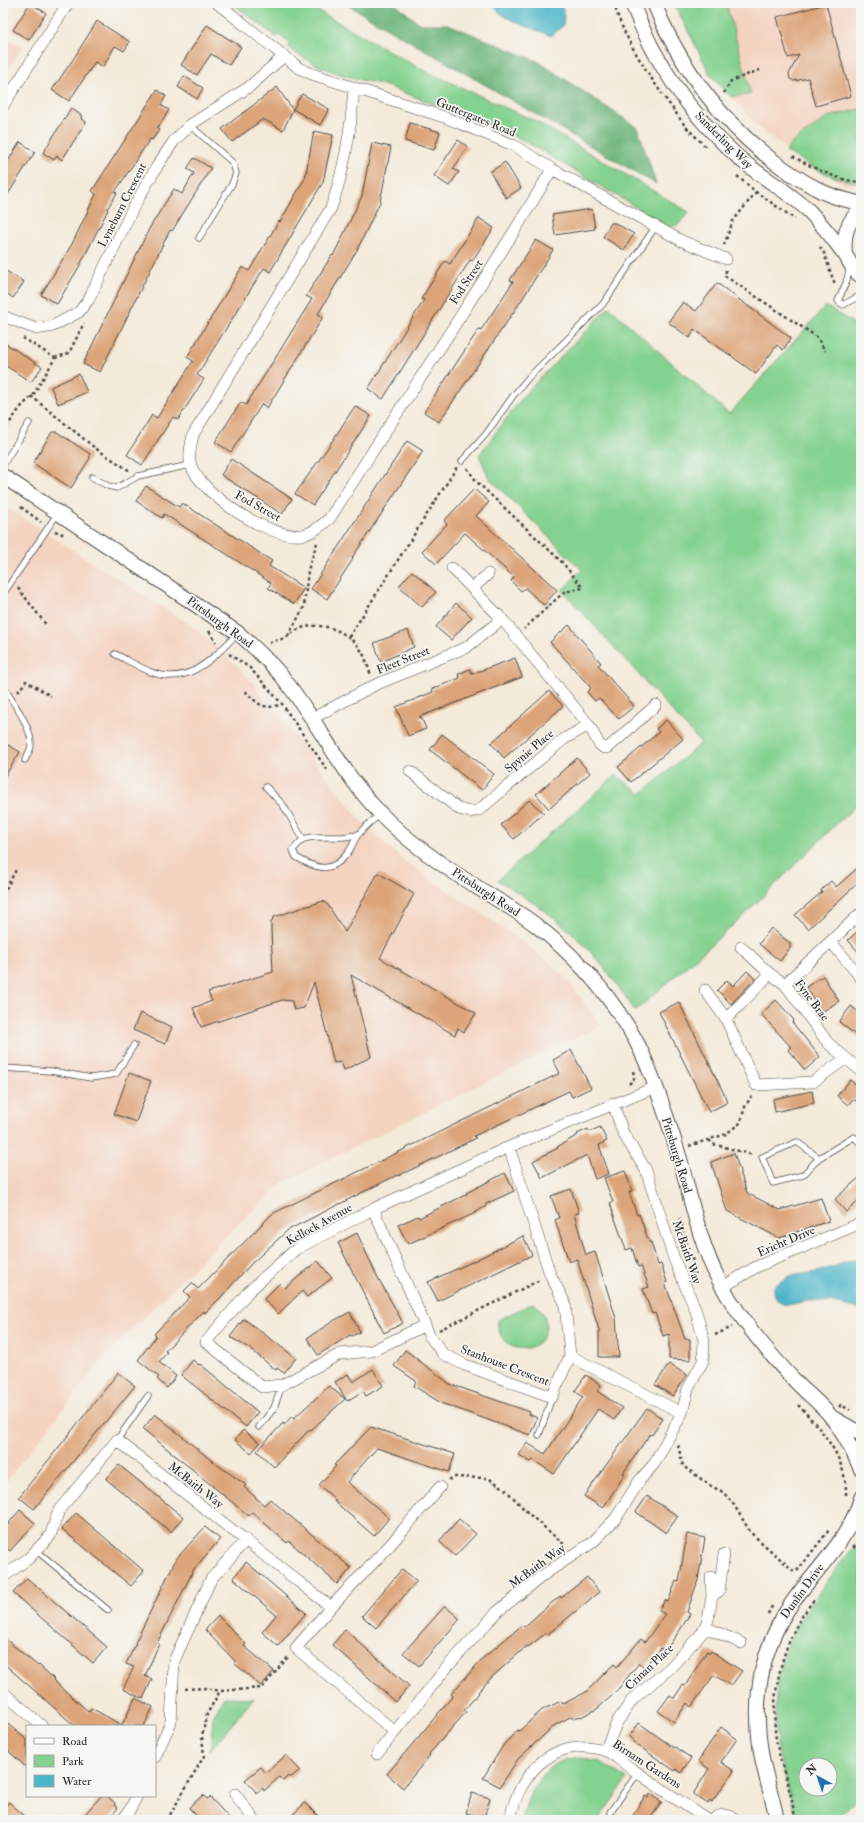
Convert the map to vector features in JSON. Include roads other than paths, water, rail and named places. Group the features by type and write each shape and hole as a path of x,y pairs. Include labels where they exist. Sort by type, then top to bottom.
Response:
{"street":[{"path":"3,106 68,3"},
{"name":"Guttergates Road","path":"217,3 299,68 354,88 444,117 506,142 682,241 723,258"},
{"name":"Sanderling Way","path":"632,3 650,47 667,75 689,104 737,157 805,207 825,227 861,276"},
{"name":"Sanderling Way","path":"654,3 663,25 684,62 705,93 736,129 764,154 788,172 824,192 861,204"},
{"name":"Lyneburn Crescent","path":"3,316 36,329 53,326 79,312 88,299 134,206 159,163 174,141 190,125 249,87 284,56"},
{"path":"190,465 190,451 193,435 331,208 341,181 350,135 354,88"},
{"name":"Fod Street","path":"190,465 199,478 216,497 263,526 287,535 303,535 316,529 330,518 404,401 517,229 552,169"},
{"path":"848,259 843,241 846,228 852,217 861,209"},
{"name":"Pittsburgh Road","path":"3,476 238,633 256,648 282,676 346,772 381,814 416,844 454,873 536,924 572,955 604,993 636,1040 656,1087 677,1150 701,1240 723,1287 748,1324 772,1354 797,1383 831,1416"},
{"path":"452,568 502,619 589,725 599,744 604,748 609,747 656,705"},
{"path":"473,588 488,574"},
{"name":"Fleet Street","path":"311,719 374,685 467,647 502,619"},
{"name":"Spynie Place","path":"410,771 459,809 470,812 478,810 564,739 589,725"},
{"path":"785,984 861,913"},
{"path":"831,942 861,978"},
{"name":"Fyne Brae","path":"741,947 770,974 785,984 828,1043 845,1059 861,1071"},
{"path":"726,1019 770,974"},
{"path":"705,990 726,1019 756,1085 813,1082 845,1059"},
{"name":"Kellock Avenue","path":"427,1330 372,1351 340,1354 282,1385 262,1387 206,1342 249,1291 296,1249 373,1209 509,1147 613,1103 656,1087"},
{"name":"McBaith Way","path":"377,1754 448,1666 497,1612 546,1574 593,1542 616,1518 640,1480 654,1464 682,1413 688,1390 703,1361 704,1340 696,1311 674,1259 646,1170 623,1133 613,1103"},
{"name":"Stanhouse Crescent","path":"373,1209 427,1330 443,1354 465,1365 552,1396 570,1356 565,1303 550,1274 509,1147"},
{"name":"Ericht Drive","path":"723,1287 756,1267 861,1223"},
{"path":"570,1356 682,1413"},
{"path":"831,1416 861,1434"},
{"path":"831,1416 850,1446 861,1469"},
{"path":"3,1577 29,1558 50,1536 59,1510 117,1440"},
{"name":"McBaith Way","path":"117,1440 331,1607"},
{"path":"395,1732 296,1648 331,1607 390,1545 440,1487"},
{"name":"Dunlin Drive","path":"777,1820 773,1799 762,1760 757,1723 758,1696 763,1660 787,1608 846,1532 861,1498"},
{"name":"Dunlin Drive","path":"846,1532 861,1521"},
{"path":"156,1755 171,1722 174,1661 211,1579 246,1540"},
{"name":"Crinan Place","path":"712,1596 718,1591 724,1554"},
{"name":"Crinan Place","path":"605,1751 617,1722 633,1699 670,1668 702,1633 708,1620 712,1596 711,1577"},
{"path":"705,1627 741,1643"},
{"path":"3,1692 41,1725"},
{"name":"Birnam Gardens","path":"510,1820 512,1804 526,1778 542,1761 563,1749 582,1747 605,1751 708,1820"},
{"path":"235,1794 254,1820"},
{"path":"122,1820 128,1813 136,1797"},
{"path":"713,1820 721,1815 729,1815 737,1820"}],"lane":[{"path":"190,125 233,163 236,173 232,184 199,238"},
{"path":"462,461 486,434 513,396 529,377 603,304 656,226"},
{"path":"848,259 846,283 838,301 842,305 861,295"},
{"path":"3,465 29,423"},
{"path":"92,477 108,486 117,488 138,476 190,465"},
{"path":"3,594 58,512"},
{"path":"115,654 153,672 171,676 186,674 200,668 238,633"},
{"path":"3,686 12,700 30,736 31,746 25,760"},
{"path":"3,699 12,700"},
{"path":"266,787 283,806 303,839"},
{"path":"357,835 343,837 313,837 303,839 293,850 296,857 308,865 320,869 335,865 349,851 357,835 381,814"},
{"path":"3,1068 51,1071 91,1078 116,1074 134,1045"},
{"path":"820,1158 798,1142 762,1157 773,1183 803,1175 820,1158 854,1137 861,1144"},
{"path":"259,1427 274,1408 282,1385"},
{"path":"117,1440 148,1396"},
{"path":"539,1434 552,1396"},
{"path":"37,1551 108,1610"},
{"path":"610,1812 638,1773"}],"water":[{"path":"493,3 561,3 564,14 563,26 551,36 509,19 496,9"},
{"path":"854,1260 861,1260 861,1309 816,1301 799,1302 786,1305 778,1301 774,1292 774,1286 790,1276 817,1272"}]}
